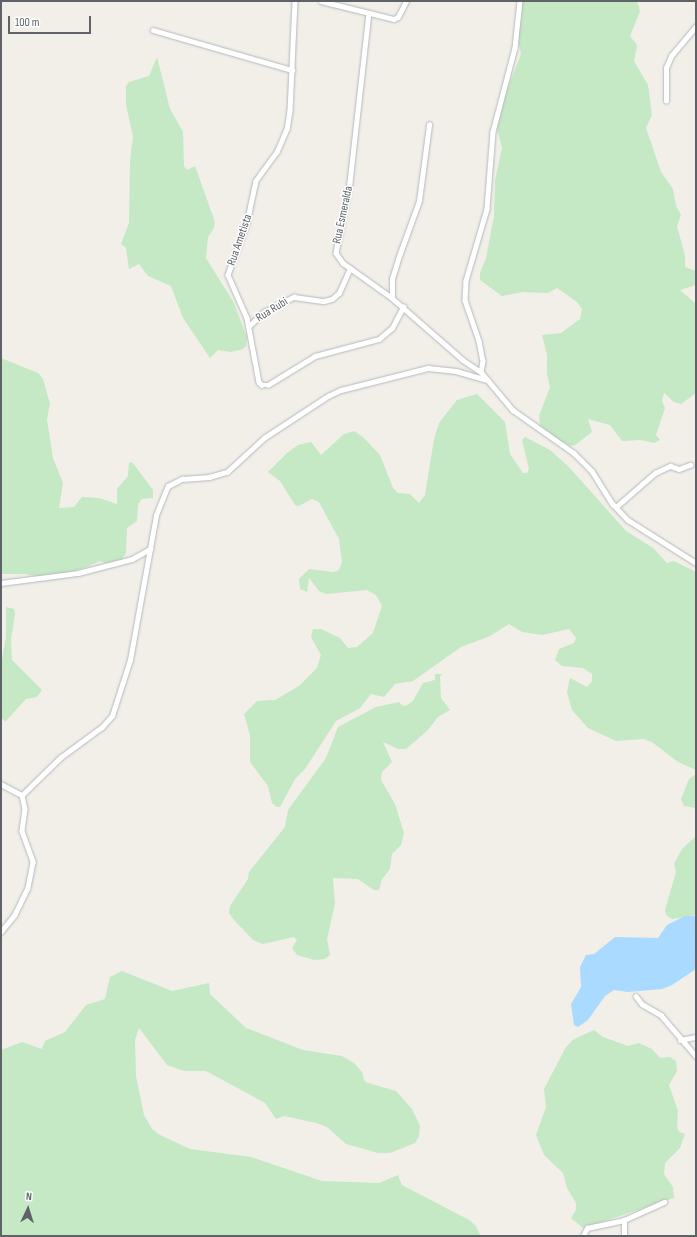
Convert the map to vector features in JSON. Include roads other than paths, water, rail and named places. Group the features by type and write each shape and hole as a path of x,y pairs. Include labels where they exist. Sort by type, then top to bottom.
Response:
{"street":[{"name":"Rua Ametista","path":"295,1 292,70 287,129 277,152 256,181 247,223 229,273 229,279 244,307 249,326 256,376 259,382 264,385 279,379 315,356 386,336 397,320 403,307"},
{"path":"321,1 395,19 406,1"},
{"path":"481,372 483,361 479,341 465,300 466,281 487,209 493,132 512,60 520,1"},
{"name":"Rua Esmeralda","path":"369,13 350,183 335,249 337,256 350,268 403,307 463,360 481,372 513,410 574,453 592,471 616,507 628,520 696,562"},
{"path":"666,101 666,68 672,56 696,26"},
{"path":"153,30 292,70"},
{"path":"392,298 392,279 398,258 419,202 429,125"},
{"name":"Rua Rubi","path":"249,326 264,312 294,297 324,300 332,299 339,293 350,268"},
{"path":"22,795 61,757 102,727 112,716 130,660 159,503 168,486 182,480 209,477 227,472 238,464 264,438 328,396 428,368 456,371 488,380"},
{"path":"616,507 655,473 670,466 679,469 690,465"},
{"path":"1,583 78,573 132,560 150,549"},
{"path":"1,784 22,795"},
{"path":"1,932 15,915 33,871 32,854 22,831 25,809 22,795"},
{"path":"636,996 642,1004 661,1015 680,1040 696,1056"},
{"path":"680,1040 696,1036"},
{"path":"583,1236 587,1228 624,1220 664,1202"},
{"path":"624,1220 624,1236"}],"water":[{"path":"685,916 696,916 696,969 672,985 662,989 628,992 614,990 605,996 588,1020 578,1027 574,1025 571,1004 581,987 580,967 586,955 594,954 615,937 658,938 667,925"}]}
